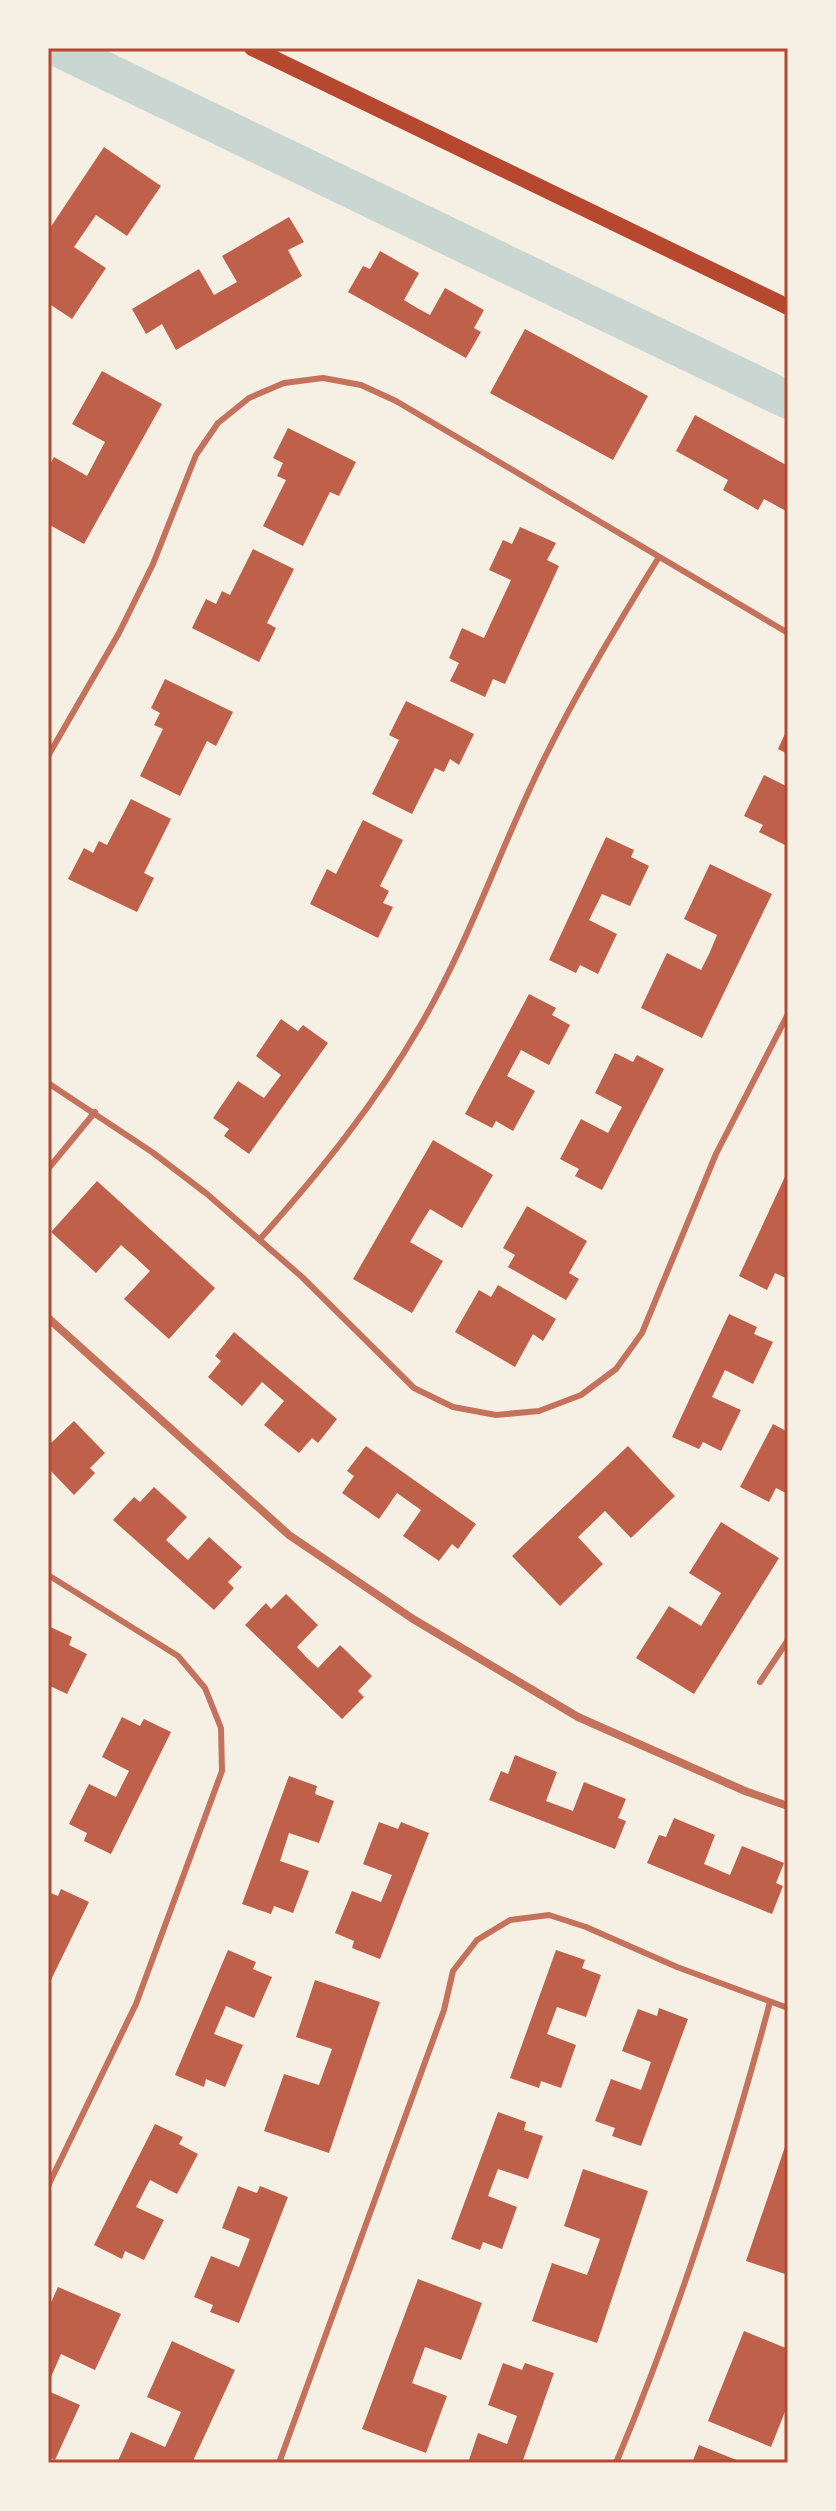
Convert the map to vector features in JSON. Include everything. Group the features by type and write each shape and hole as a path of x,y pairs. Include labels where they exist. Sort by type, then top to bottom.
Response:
{"main road":[{"path":"252,48 788,307"}],"street":[{"path":"48,1318 289,1535 413,1619 578,1717 745,1791 788,1806"}],"lane":[{"path":"48,756 119,633 153,564 196,455 218,423 249,398 284,383 323,378 361,385 396,401 788,633"},
{"path":"260,1239 320,1172 374,1101 421,1025 462,946 544,758 598,655 659,557"},
{"path":"48,1083 95,1112 207,1194 260,1239 414,1388 453,1407 496,1415 510,1414 539,1411 581,1395 616,1369 642,1333 716,1154 788,1014"},
{"path":"48,1169 95,1112"},
{"path":"48,1575 178,1656 205,1688 221,1728 222,1771 136,2004 48,2186"},
{"path":"760,1682 788,1640"},
{"path":"279,2463 434,2040 453,1971 477,1940 510,1920 549,1915 788,2008"},
{"path":"616,2463 642,2402 699,2246 745,2098 770,2002"}],"building":[{"path":"104,147 161,186 127,236 96,215 74,247 106,268 72,319 48,303 48,231"},
{"path":"289,217 304,242 288,250 302,276 176,350 162,324 146,334 132,309 199,269 214,295 237,282 222,256"},
{"path":"380,251 419,273 404,300 417,308 430,315 445,288 484,310 474,328 481,332 466,358 348,292 363,266 370,269"},
{"path":"525,329 648,396 613,460 490,393"},
{"path":"102,371 162,404 84,544 48,524 48,468 54,457 87,476 105,442 72,424"},
{"path":"695,415 788,466 788,512 764,499 758,510 723,490 728,480 676,451"},
{"path":"288,428 356,462 339,496 330,492 303,546 263,526 286,480 277,476 283,463 273,458"},
{"path":"520,527 556,543 547,560 559,566 505,684 493,679 485,697 450,681 459,663 449,658 462,628 484,638 511,580 489,570 503,540 512,544"},
{"path":"253,549 294,569 267,623 276,628 259,662 192,628 206,599 216,604 222,591 230,595"},
{"path":"165,679 233,712 216,746 207,741 180,796 140,776 163,729 154,725 160,713 151,708"},
{"path":"406,701 474,734 459,765 450,759 444,772 435,768 412,814 372,794 399,740 389,735"},
{"path":"788,727 788,754 778,749"},
{"path":"764,775 788,787 787,846 759,832 763,825 744,816"},
{"path":"131,799 171,819 144,873 154,878 137,912 68,879 84,848 93,853 99,841 107,845"},
{"path":"363,820 403,840 380,886 389,891 383,903 393,907 378,938 310,904 327,869 336,874"},
{"path":"606,837 634,850 631,857 649,866 630,906 602,894 589,920 617,934 598,974 580,965 576,973 549,960"},
{"path":"710,864 772,894 702,1038 641,1008 667,953 701,970 710,952 717,935 684,919"},
{"path":"529,994 556,1008 552,1015 570,1025 549,1065 521,1050 507,1076 535,1091 513,1131 496,1121 492,1128 465,1114"},
{"path":"281,1019 298,1031 303,1025 328,1043 249,1154 224,1136 229,1129 213,1118 238,1081 264,1098 281,1075 256,1056"},
{"path":"615,1053 633,1062 637,1055 664,1069 602,1190 575,1176 579,1169 560,1159 581,1119 608,1133 622,1107 595,1093"},
{"path":"433,1140 493,1175 462,1228 430,1209 410,1242 443,1261 412,1313 353,1279"},
{"path":"788,1170 788,1279 775,1273 767,1290 739,1276"},
{"path":"97,1181 215,1288 169,1339 124,1299 150,1271 136,1258 121,1245 96,1273 51,1232"},
{"path":"527,1206 587,1241 569,1273 579,1279 566,1300 508,1267 515,1255 503,1248"},
{"path":"498,1285 556,1319 543,1341 533,1334 515,1367 455,1332 479,1290 491,1297"},
{"path":"729,1314 757,1327 754,1334 773,1342 753,1384 725,1370 712,1397 741,1410 721,1451 703,1442 699,1449 672,1437"},
{"path":"234,1332 337,1419 318,1443 312,1438 299,1453 264,1425 284,1401 262,1382 242,1406 208,1377 221,1361 215,1356"},
{"path":"74,1421 105,1453 90,1468 95,1473 74,1495 48,1468 48,1439 51,1443"},
{"path":"773,1424 788,1432 788,1494 776,1488 769,1502 740,1487"},
{"path":"366,1446 476,1524 458,1549 452,1544 439,1561 403,1536 421,1510 397,1493 379,1519 342,1493 354,1476 347,1471"},
{"path":"628,1446 675,1496 631,1538 605,1511 578,1537 603,1564 560,1606 512,1556"},
{"path":"154,1487 187,1517 166,1540 188,1560 209,1537 242,1567 228,1582 234,1588 214,1610 113,1520 134,1497 140,1502"},
{"path":"721,1522 779,1558 694,1694 636,1658 669,1606 701,1626 721,1593 689,1573"},
{"path":"286,1594 318,1625 297,1647 307,1658 318,1668 340,1645 372,1676 358,1691 364,1697 342,1719 245,1625 266,1603 271,1609"},
{"path":"48,1626 72,1637 69,1645 87,1654 67,1694 48,1685"},
{"path":"122,1717 140,1726 144,1719 171,1732 111,1854 84,1841 87,1833 69,1824 89,1784 116,1797 129,1771 102,1757"},
{"path":"515,1755 557,1772 546,1801 573,1811 584,1782 626,1799 618,1818 626,1821 615,1849 489,1800 501,1771 508,1774"},
{"path":"289,1776 317,1786 315,1794 334,1801 319,1843 289,1833 280,1861 309,1871 293,1913 274,1906 271,1914 242,1904"},
{"path":"674,1818 715,1835 704,1864 730,1875 742,1846 784,1863 776,1883 783,1886 772,1914 647,1863 659,1835 666,1837"},
{"path":"379,1822 398,1829 401,1822 429,1833 380,1959 352,1948 354,1941 335,1933 352,1891 381,1902 392,1875 363,1864"},
{"path":"61,1889 89,1902 48,1986 48,1892 58,1896"},
{"path":"228,1950 256,1962 253,1969 272,1977 254,2018 226,2006 214,2034 243,2045 225,2087 206,2079 204,2087 175,2075"},
{"path":"556,1950 585,1960 582,1968 601,1975 586,2017 557,2007 547,2034 576,2045 561,2088 541,2081 539,2088 510,2078"},
{"path":"315,1980 380,2002 329,2153 264,2131 284,2074 319,2085 332,2049 296,2037"},
{"path":"659,2008 688,2019 641,2146 612,2136 615,2128 595,2121 611,2079 641,2090 651,2062 622,2051 638,2009 657,2016"},
{"path":"498,2112 526,2122 524,2130 543,2136 528,2179 498,2169 488,2196 517,2207 502,2249 483,2242 480,2250 451,2239"},
{"path":"155,2124 183,2137 179,2144 198,2154 177,2194 150,2180 136,2207 164,2220 144,2260 125,2251 122,2259 94,2245"},
{"path":"788,2138 788,2275 746,2261"},
{"path":"583,2169 648,2191 597,2343 532,2321 552,2263 587,2275 600,2239 564,2226"},
{"path":"238,2186 257,2193 260,2186 288,2197 239,2323 210,2312 213,2305 194,2297 211,2256 239,2267 250,2239 222,2228"},
{"path":"418,2279 482,2303 461,2360 425,2347 412,2383 447,2396 426,2453 362,2429"},
{"path":"58,2287 121,2314 95,2370 61,2354 48,2384 48,2309"},
{"path":"744,2331 788,2349 788,2404 771,2447 708,2421"},
{"path":"172,2341 235,2370 192,2463 117,2463 131,2432 165,2447 173,2430 181,2412 147,2397"},
{"path":"503,2363 522,2370 525,2363 554,2373 522,2463 468,2463 478,2433 507,2444 517,2416 488,2405"},
{"path":"48,2391 80,2405 55,2460 48,2457"},
{"path":"699,2445 744,2463 692,2463"}],"waterway":[{"path":"58,48 788,400"}]}
